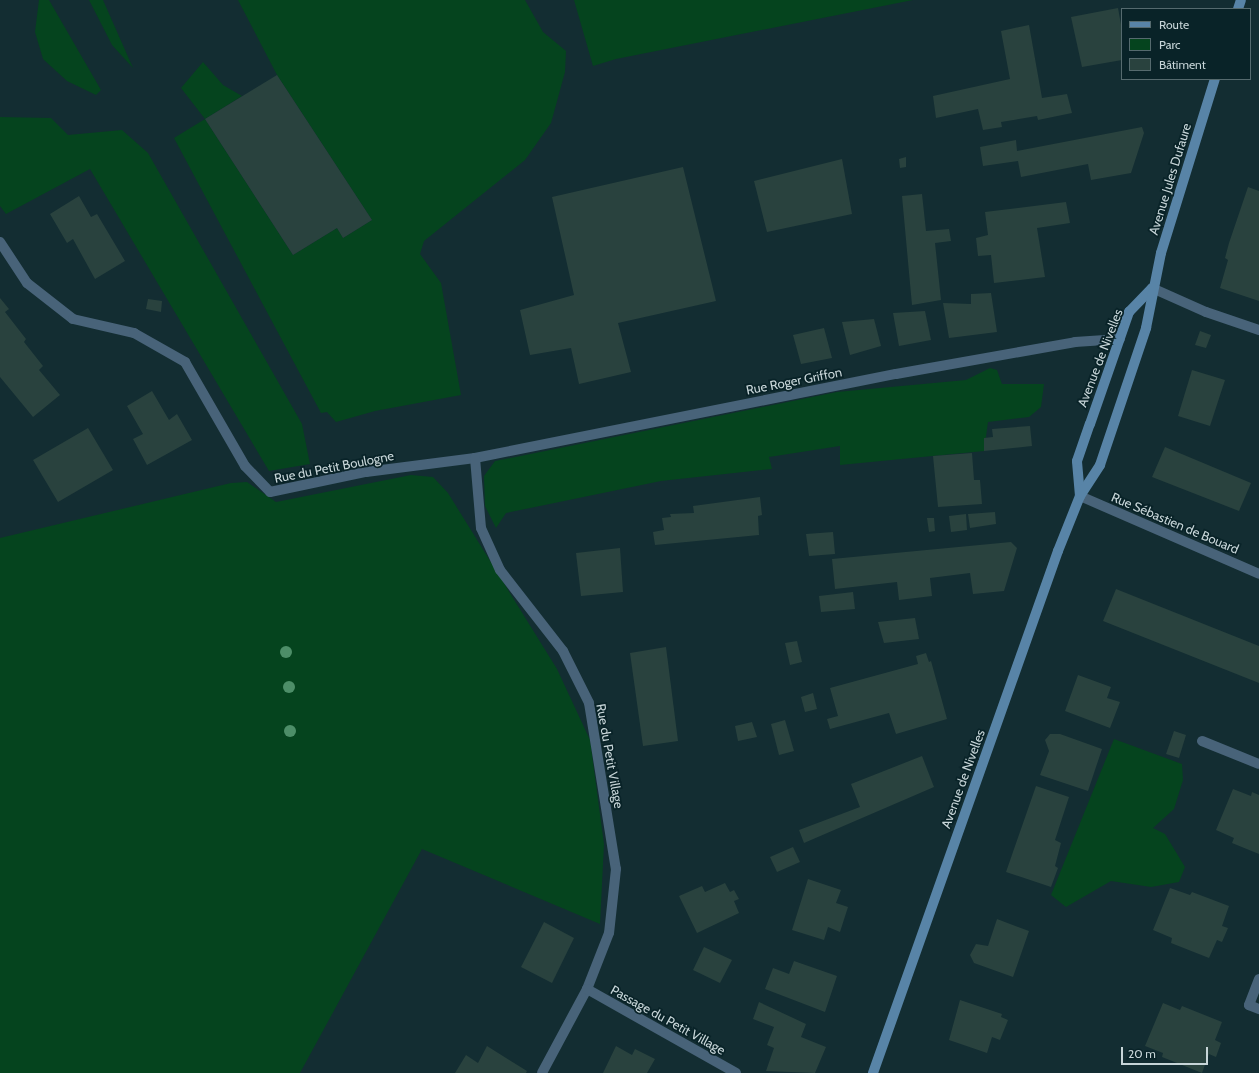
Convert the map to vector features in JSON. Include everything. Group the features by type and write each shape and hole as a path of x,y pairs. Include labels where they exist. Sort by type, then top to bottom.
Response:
{"main road":[{"name":"Avenue Jules Dufaure","path":"1152,288 1215,80"},
{"name":"Avenue de Nivelles","path":"1080,496 1077,461 1129,312 1152,288"},
{"name":"Avenue de Nivelles","path":"872,1073 1055,559 1080,496 1100,465 1146,328 1152,288"}],"street":[{"name":"Rue du Petit Boulogne","path":"0,242 27,283 73,318 134,333 185,362 246,466 270,492 366,472 475,458"},
{"path":"1152,288 1206,312 1259,330"},
{"name":"Rue Roger Griffon","path":"475,458 896,374 1075,342 1120,339"},
{"name":"Rue du Petit Village","path":"475,458 481,528 497,563 562,651 589,703 616,869 609,933 587,989 542,1073"},
{"name":"Rue Sébastien de Bouard","path":"1080,496 1259,574"},
{"path":"1202,741 1259,764"},
{"path":"1259,979 1249,1005 1259,1009"},
{"name":"Passage du Petit Village","path":"587,989 736,1073"}],"green space":[{"path":"39,0 49,0 101,90 96,95 67,81 43,59 35,32"},
{"path":"89,0 103,0 133,68 112,45"},
{"path":"238,0 525,0 543,32 566,51 565,72 551,123 525,160 424,241 420,254 441,283 461,395 375,411 336,422 327,412 321,413 174,138 205,119 293,255 337,228 343,238 372,220 277,75"},
{"path":"574,0 913,0 616,59 593,66"},
{"path":"203,62 223,85 242,96 205,119 181,88"},
{"path":"0,117 51,118 68,135 122,130 148,153 302,424 310,464 269,471 90,169 6,214 0,206"},
{"path":"990,368 997,370 1002,384 1044,384 1041,407 1029,417 988,422 984,451 840,465 840,446 769,457 772,469 661,481 506,513 496,528 485,506 484,476 495,461 837,392 966,380"},
{"path":"411,475 433,477 448,493 557,669 590,740 604,844 600,924 422,849 300,1073 0,1073 0,538 231,483 247,482 276,502"},
{"path":"1114,739 1182,764 1183,780 1174,809 1153,828 1165,834 1185,867 1179,882 1151,887 1111,881 1066,907 1051,895"}],"building":[{"path":"1118,8 1121,24 1121,60 1082,67 1071,17"},
{"path":"1029,25 1042,98 1067,94 1072,113 1038,120 1037,116 1001,122 1002,127 983,130 978,109 936,118 933,96 1010,79 1001,31"},
{"path":"277,75 372,220 343,238 337,228 293,255 205,119"},
{"path":"1142,127 1144,133 1131,173 1091,180 1088,164 1021,177 1018,161 983,166 980,147 1016,140 1017,151"},
{"path":"906,157 906,167 900,168 899,159"},
{"path":"842,159 852,214 767,232 754,181"},
{"path":"683,167 716,301 618,323 631,372 579,384 571,348 530,355 520,310 574,295 552,197"},
{"path":"1248,187 1259,191 1259,301 1220,288 1228,260 1225,258 1229,243"},
{"path":"922,194 926,231 949,229 951,241 935,243 941,300 912,305 902,196"},
{"path":"79,196 91,217 97,214 125,261 95,279 73,239 67,243 50,214"},
{"path":"1066,202 1070,223 1037,228 1045,277 994,283 991,255 978,256 976,238 988,235 985,212"},
{"path":"991,293 997,332 949,338 943,303 971,304 971,294"},
{"path":"0,298 9,309 5,312 26,339 24,342 43,366 39,370 60,395 33,417 0,377"},
{"path":"148,299 162,301 161,312 146,309"},
{"path":"925,311 931,340 899,346 893,313"},
{"path":"874,319 881,346 850,355 842,322"},
{"path":"824,328 832,358 801,364 793,335"},
{"path":"1200,331 1211,335 1206,348 1195,345"},
{"path":"1192,370 1225,380 1210,426 1178,416"},
{"path":"152,391 169,420 177,414 192,440 147,465 133,439 143,434 127,406"},
{"path":"1030,426 1032,446 984,451 984,438 993,437 992,429"},
{"path":"88,428 113,470 58,502 33,460"},
{"path":"1165,447 1251,483 1239,511 1152,477"},
{"path":"972,453 974,480 980,480 982,504 938,507 933,456"},
{"path":"760,497 762,515 758,516 759,535 655,545 653,532 664,530 662,518 671,517 670,514 694,513 693,506"},
{"path":"995,512 996,524 970,528 968,514"},
{"path":"966,514 967,530 951,532 949,516"},
{"path":"927,518 934,518 935,531 929,532"},
{"path":"833,532 835,554 809,556 806,534"},
{"path":"1011,542 1017,548 1004,591 973,594 970,573 930,578 932,596 899,600 897,582 835,589 832,559"},
{"path":"620,548 623,592 581,596 576,553"},
{"path":"1116,589 1259,646 1259,683 1103,621"},
{"path":"853,592 855,609 821,612 819,596"},
{"path":"915,618 919,639 884,643 878,622"},
{"path":"797,641 802,662 790,665 785,643"},
{"path":"666,647 678,741 643,746 630,653"},
{"path":"926,653 929,662 931,661 947,719 896,734 889,713 830,729 827,719 838,716 830,688 918,664 916,656"},
{"path":"1078,675 1111,687 1107,698 1120,702 1110,728 1065,711"},
{"path":"813,693 817,709 805,712 801,697"},
{"path":"785,720 794,751 779,755 771,724"},
{"path":"752,722 757,737 738,741 735,726"},
{"path":"1174,731 1186,735 1179,758 1166,754"},
{"path":"1050,734 1060,734 1102,749 1088,791 1040,775 1049,751 1045,740"},
{"path":"922,756 934,787 804,843 799,830 860,807 851,784"},
{"path":"1036,786 1069,797 1055,840 1061,843 1055,866 1058,868 1051,887 1006,872"},
{"path":"1233,789 1251,796 1252,792 1259,795 1259,854 1232,843 1234,838 1216,830"},
{"path":"793,847 800,862 777,872 770,857"},
{"path":"808,879 841,890 836,903 848,907 840,932 828,927 824,940 792,930"},
{"path":"725,883 730,892 734,890 739,899 734,901 739,913 697,933 679,896 702,886 705,892"},
{"path":"1170,888 1190,895 1192,892 1229,906 1222,926 1228,928 1222,942 1217,940 1209,958 1171,943 1172,938 1153,930"},
{"path":"997,919 1029,931 1013,977 974,963 970,955 976,944 988,946"},
{"path":"544,922 574,938 552,983 521,967"},
{"path":"704,947 732,960 720,983 693,970"},
{"path":"794,961 837,976 825,1012 765,989 773,968 789,974"},
{"path":"960,1000 1002,1014 1001,1017 1008,1020 1000,1040 992,1037 987,1053 949,1040"},
{"path":"759,1002 806,1024 801,1037 826,1047 815,1073 766,1071 774,1048 767,1045 774,1027 753,1019"},
{"path":"1163,1003 1180,1010 1182,1006 1222,1022 1215,1040 1221,1043 1216,1057 1209,1054 1202,1073 1162,1057 1163,1053 1145,1046"},
{"path":"487,1046 527,1071 526,1073 455,1073 466,1055 478,1063"},
{"path":"616,1046 632,1055 635,1049 655,1059 647,1073 603,1073"}]}
